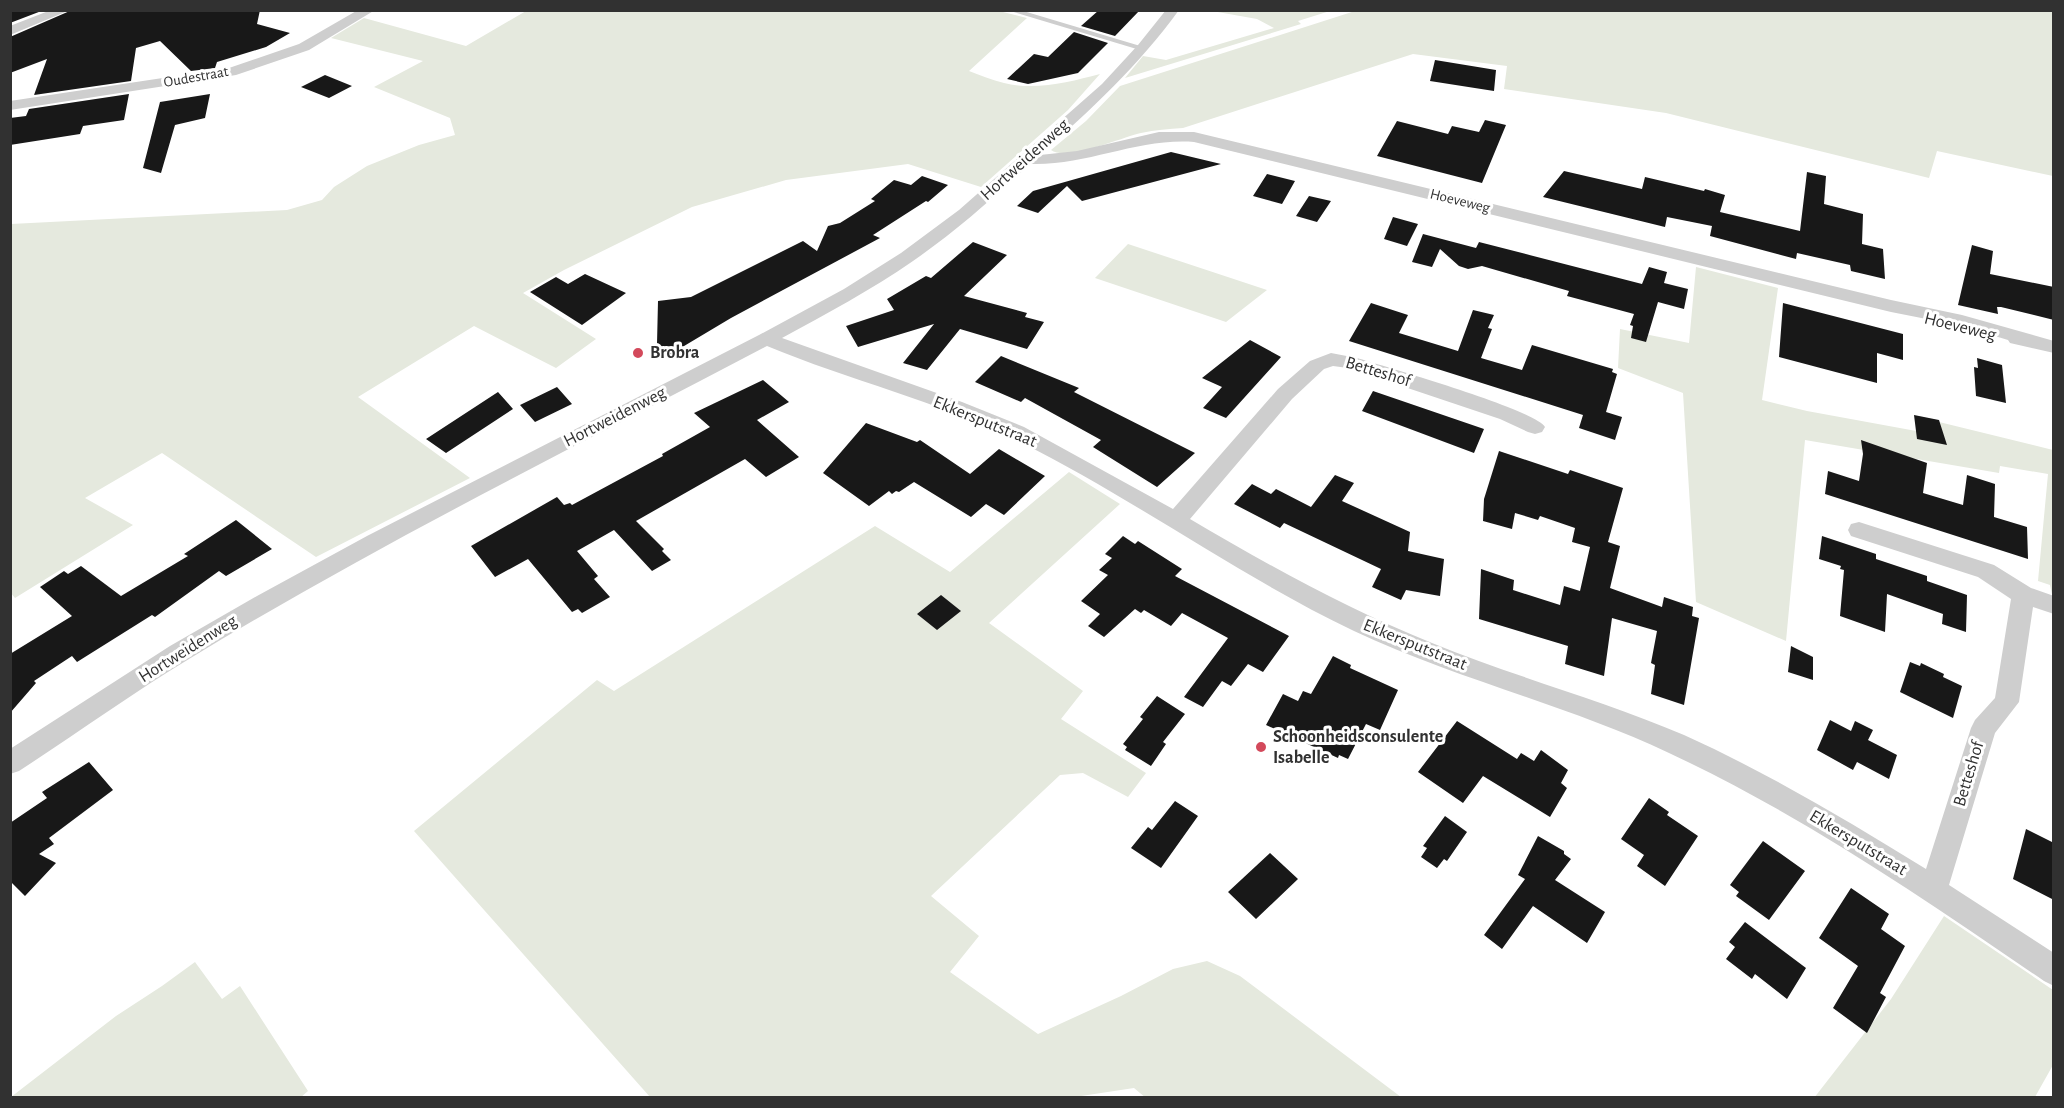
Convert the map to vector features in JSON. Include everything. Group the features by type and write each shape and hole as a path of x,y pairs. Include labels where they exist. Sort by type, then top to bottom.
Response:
{"street":[{"path":"10,31 64,10"},
{"name":"Oudestraat","path":"10,106 231,72 304,47 369,10"},
{"name":"Hortweidenweg","path":"10,763 179,653 265,603 375,542 766,339 850,293 908,256 966,214 1107,87 1143,48 1173,10"},
{"name":"Hoeveweg","path":"1027,159 1059,160 1153,135 1176,134 1194,137 1891,306 1927,320 1973,332 2054,347"},
{"name":"Ekkersputstraat","path":"766,339 812,358 971,413 1019,433 1261,572 1334,610 1460,665 1584,706 1716,763 1826,823 1934,889 2054,971"},
{"name":"Betteshof","path":"1175,521 1285,394 1317,365 1331,359 1350,362 1507,414 1535,427"},
{"path":"1859,530 1986,571 2023,595 2054,605"},
{"name":"Betteshof","path":"1934,889 1984,728 2007,702 2023,595"}],"lane":[{"path":"1010,10 1143,48"}],"shaded area":[{"path":"1330,10 1298,21 1301,24 1125,78 1143,56 1166,60 1274,28 1257,19 1212,11"},
{"path":"526,11 999,11 1027,18 969,71 1004,83 1028,86 1064,82 1100,74 1068,110 981,187 908,164 786,180 692,207 564,270 523,293 596,339 556,368 474,326 358,397 470,478 316,557 162,453 85,498 133,525 15,598 10,592 11,224 287,210 322,200 334,187 367,166 419,145 455,135 450,118 374,87 423,61 331,38 364,18 466,46"},
{"path":"1355,11 2053,11 2053,176 1937,151 1929,178 1666,113 1504,89 1507,66 1413,54 1183,128 1141,133 1095,148 1069,153 1051,150 1086,121 1120,86"},
{"path":"1128,244 1267,290 1226,322 1095,278"},
{"path":"1696,267 1778,288 1762,400 1807,411 1938,435 1935,421 2053,450 2053,599 2050,585 2038,581 2048,474 2000,466 1999,473 1805,440 1786,641 1696,602 1683,393 1618,368 1620,329 1689,343"},
{"path":"1069,472 1120,504 989,623 1083,691 1061,719 1146,773 1128,797 1083,773 1060,775 931,896 979,936 950,972 1038,1034 1173,969 1207,961 1240,976 1401,1097 1146,1098 1134,1088 1068,1098 650,1097 414,831 597,680 614,691 875,526 950,572"},
{"path":"1944,916 2053,990 2053,1065 2035,1097 1814,1098 1891,999"},
{"path":"195,962 222,999 240,986 308,1091 300,1098 11,1097 116,1016"}],"building":[{"path":"10,10 44,10 10,23"},
{"path":"72,10 260,10 257,24 290,33 266,47 217,62 215,68 191,71 160,41 136,48 131,81 34,95 47,59 10,73 10,37"},
{"path":"1099,10 1140,10 1115,36 1081,26"},
{"path":"1074,32 1108,43 1078,73 1028,84 1007,79 1034,54 1048,57"},
{"path":"1435,60 1496,70 1494,91 1430,81"},
{"path":"325,75 352,86 329,98 301,87"},
{"path":"129,94 124,120 83,126 80,134 10,145 10,118 26,116 29,109"},
{"path":"210,94 205,118 175,125 161,173 143,168 160,102"},
{"path":"1485,120 1506,125 1482,183 1377,156 1397,121 1448,134 1452,126 1479,132"},
{"path":"1171,152 1221,164 1082,201 1067,186 1038,213 1017,206 1033,191"},
{"path":"1564,171 1642,189 1645,177 1704,191 1705,189 1725,195 1720,212 1800,231 1807,172 1826,176 1824,204 1863,214 1862,244 1883,249 1885,279 1851,271 1850,265 1797,253 1796,259 1710,236 1712,226 1667,217 1665,227 1543,197"},
{"path":"1267,174 1295,181 1282,204 1253,196"},
{"path":"922,176 948,185 928,202 926,201 873,235 880,238 731,318 669,355 657,344 658,301 691,297 803,241 817,251 828,226 840,223 875,201 871,199 894,180 911,185"},
{"path":"1309,196 1331,201 1317,222 1296,216"},
{"path":"1393,217 1418,224 1407,246 1384,239"},
{"path":"1423,234 1476,248 1479,242 1642,284 1649,267 1667,272 1664,283 1688,289 1684,309 1658,302 1646,342 1631,338 1633,326 1630,325 1634,314 1567,296 1569,291 1482,266 1468,269 1459,266 1440,249 1432,267 1412,262"},
{"path":"973,242 1007,255 964,296 1027,313 1025,317 1044,322 1027,349 960,329 927,370 903,363 934,324 858,347 846,326 894,310 887,299 926,276 931,278"},
{"path":"1972,245 1993,251 1990,274 2054,287 2054,320 2001,307 1997,307 1998,314 1958,305"},
{"path":"585,274 626,293 582,325 530,292 556,277 568,284"},
{"path":"1371,303 1408,315 1399,333 1458,351 1473,310 1494,315 1488,328 1492,329 1481,358 1522,370 1532,345 1613,369 1612,372 1617,374 1606,412 1622,417 1615,440 1579,428 1583,415 1349,341"},
{"path":"1783,303 1903,334 1903,360 1877,353 1877,383 1779,357"},
{"path":"1250,340 1281,357 1226,418 1203,408 1222,387 1202,378"},
{"path":"1001,356 1079,388 1074,392 1195,453 1157,487 1093,447 1101,440 1025,398 1021,402 975,382"},
{"path":"1977,358 2002,365 2006,403 1976,396 1974,367 1978,368"},
{"path":"763,380 789,402 757,420 799,457 766,477 745,459 636,521 664,549 662,551 671,560 652,571 614,530 577,551 598,576 594,579 610,597 582,613 578,609 572,612 528,559 495,577 471,546 557,497 564,505 570,503 572,505 663,456 662,454 710,427 694,413"},
{"path":"557,387 572,404 535,422 520,405"},
{"path":"1373,391 1484,429 1474,453 1362,411"},
{"path":"498,392 513,409 446,453 426,439"},
{"path":"1914,415 1939,420 1947,445 1917,439"},
{"path":"866,423 917,442 920,440 970,474 999,449 1045,476 1004,515 986,504 971,517 914,482 899,492 892,494 889,491 869,506 823,473"},
{"path":"1861,440 1927,463 1923,493 1963,505 1967,475 1995,484 1994,517 2027,527 2028,559 1825,494 1828,471 1859,481 1863,454"},
{"path":"1499,451 1568,474 1570,470 1623,488 1608,542 1620,546 1610,588 1662,607 1664,597 1693,607 1692,616 1699,618 1684,705 1651,694 1655,665 1651,663 1657,631 1612,618 1604,676 1565,664 1568,646 1479,619 1481,569 1514,580 1513,590 1560,605 1564,586 1580,591 1590,547 1572,542 1575,528 1540,516 1538,520 1515,513 1512,529 1483,521 1484,499"},
{"path":"1335,475 1354,483 1342,501 1410,532 1408,551 1444,559 1440,596 1406,590 1401,600 1372,587 1381,569 1284,523 1280,528 1234,504 1252,484 1271,494 1276,489 1311,507"},
{"path":"236,520 272,549 226,576 219,571 155,617 152,615 77,662 72,656 34,681 36,683 10,713 10,654 72,616 40,587 64,571 68,574 81,566 121,596 188,556 184,554"},
{"path":"1123,536 1135,544 1138,541 1182,569 1175,576 1289,636 1263,672 1248,664 1231,686 1222,681 1203,707 1184,697 1228,638 1182,613 1171,626 1144,610 1141,613 1135,609 1104,637 1088,626 1100,614 1081,601 1108,575 1099,570 1112,558 1105,554"},
{"path":"1822,536 1876,554 1876,559 1927,576 1927,581 1967,595 1966,632 1942,624 1943,614 1887,594 1885,632 1840,616 1844,570 1840,569 1841,566 1819,559"},
{"path":"941,595 961,611 937,630 917,614"},
{"path":"1791,646 1813,657 1813,680 1788,672"},
{"path":"1333,656 1351,665 1350,668 1398,690 1380,730 1366,724 1348,759 1339,755 1338,758 1266,725 1283,694 1298,701 1303,691 1311,694"},
{"path":"1910,662 1920,666 1921,663 1962,686 1953,718 1900,692"},
{"path":"1157,696 1185,714 1163,742 1166,744 1151,766 1125,750 1127,747 1123,744 1143,719 1140,717"},
{"path":"1830,720 1851,731 1855,721 1873,730 1868,740 1897,755 1889,779 1857,762 1853,770 1817,750"},
{"path":"1457,721 1517,759 1521,753 1534,761 1541,750 1568,770 1561,783 1567,788 1550,817 1483,776 1463,803 1418,772"},
{"path":"89,762 113,790 49,838 54,844 39,854 56,863 25,896 10,881 10,823 47,798 42,792"},
{"path":"1649,798 1669,812 1667,815 1698,836 1665,886 1637,866 1644,855 1621,839"},
{"path":"1175,801 1198,816 1161,868 1131,848 1148,827 1152,830"},
{"path":"1445,816 1467,832 1447,861 1444,859 1437,868 1421,857 1427,848 1423,846"},
{"path":"2026,829 2054,843 2054,900 2013,879"},
{"path":"1538,836 1564,851 1564,854 1571,859 1555,880 1605,912 1587,943 1533,906 1502,949 1484,935 1525,879 1518,875"},
{"path":"1763,841 1805,871 1769,920 1736,896 1739,892 1730,885"},
{"path":"1270,853 1298,879 1256,919 1228,892"},
{"path":"1851,888 1889,914 1881,929 1905,946 1880,993 1886,997 1867,1033 1833,1008 1858,966 1819,938"},
{"path":"1745,922 1806,968 1787,999 1755,974 1752,979 1726,959 1735,947 1729,942"}],"place":[{"name":"Brobra","path":"638,353"},
{"name":"Schoonheidsconsulente Isabelle","path":"1261,747"}]}
